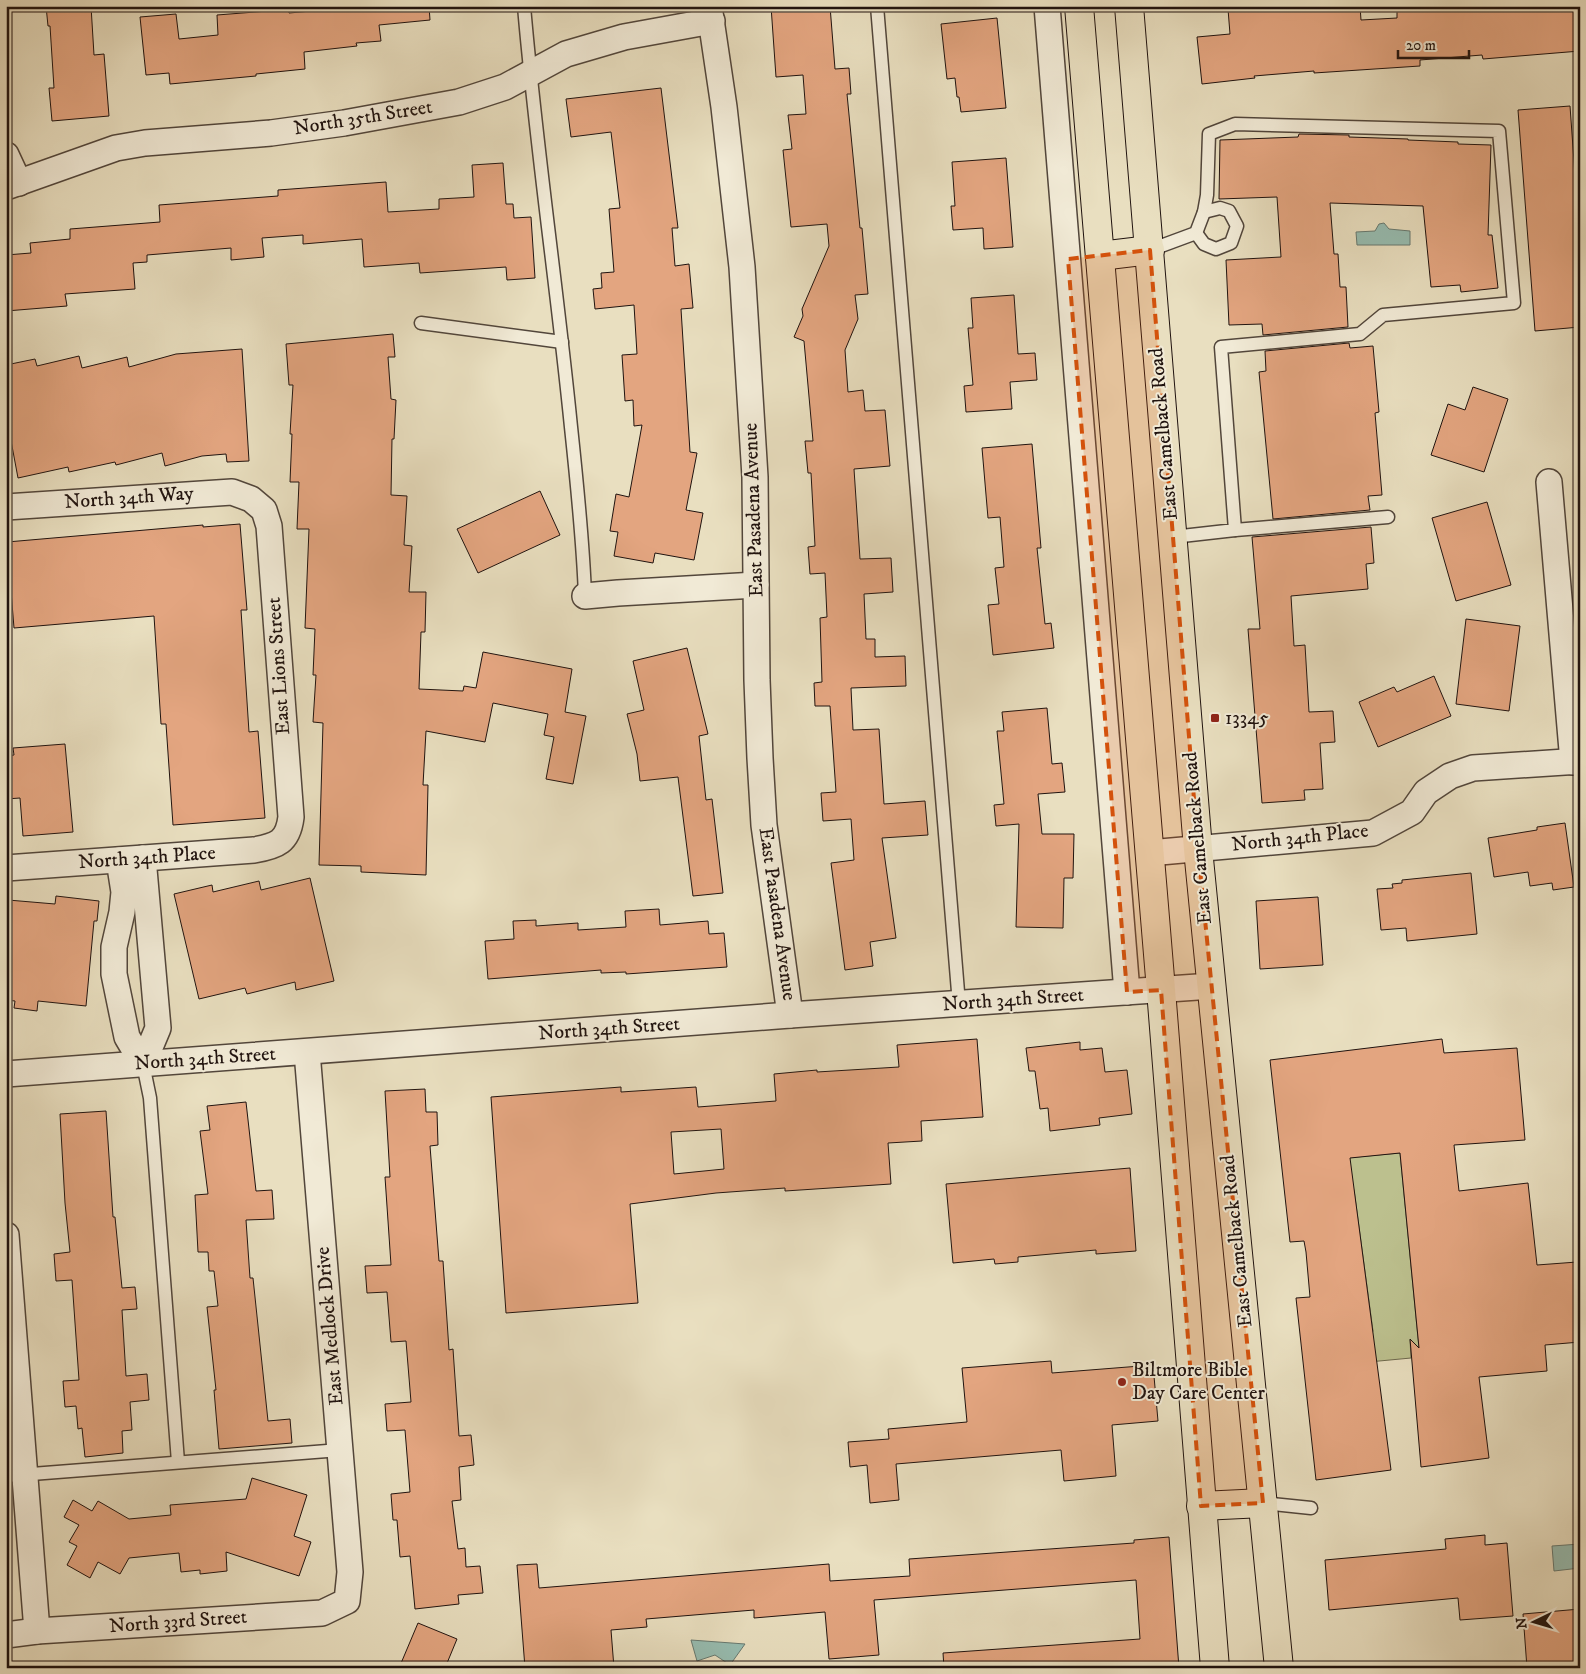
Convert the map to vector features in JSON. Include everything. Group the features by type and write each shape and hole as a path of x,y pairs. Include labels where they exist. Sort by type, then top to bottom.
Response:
{"main road":[{"path":"1080,6 1215,1668"},
{"name":"East Camelback Road","path":"1129,6 1198,849 1279,1668"},
{"path":"1100,256 1150,250"},
{"path":"1201,1506 1263,1503"}],"street":[{"path":"1047,6 1127,992"},
{"name":"North 35th Street","path":"13,185 116,148 145,143 271,133 404,113 458,102 505,87 566,54 711,14"},
{"name":"East Pasadena Avenue","path":"711,14 742,267 755,477 757,680 764,825 790,1015"},
{"path":"6,156 13,185"},
{"path":"1068,259 1100,256"},
{"path":"1549,482 1577,762"},
{"name":"North 34th Way","path":"6,507 232,492 251,499"},
{"name":"East Lions Street","path":"251,499 264,510 269,526 291,817 290,828 284,838"},
{"path":"585,596 756,585"},
{"name":"North 34th Place","path":"1149,853 1373,833 1412,812 1426,792 1450,776 1473,768 1577,762"},
{"name":"North 34th Place","path":"6,868 254,850 270,847 284,838"},
{"path":"131,859 154,970 158,1028 143,1064"},
{"path":"131,859 114,947 114,974 127,1037 143,1064"},
{"path":"114,974 154,970"},
{"name":"North 34th Street","path":"6,1074 790,1015 1212,986"},
{"name":"East Medlock Drive","path":"307,1052 350,1572 347,1601"},
{"path":"6,1235 15,1475 37,1631"},
{"name":"North 33rd Street","path":"6,1635 37,1631 322,1613 347,1601"}],"lane":[{"path":"524,6 530,74 562,342 584,549 585,596"},
{"path":"877,6 959,1004"},
{"path":"1150,250 1196,233 1204,212 1207,195 1209,134 1235,124 1499,132 1514,303 1384,316 1360,334 1221,347 1235,530"},
{"path":"1196,233 1204,244 1216,249 1231,242 1237,226 1229,211 1220,208 1204,212"},
{"path":"421,323 562,342"},
{"path":"1173,537 1388,517"},
{"path":"143,1064 150,1098 178,1462"},
{"path":"15,1475 340,1450"},
{"path":"1263,1503 1312,1508"}],"highlighted area":[{"path":"1150,250 1198,849 1263,1503 1201,1506 1161,990 1127,992 1068,259"}],"green space":[{"path":"1400,1153 1419,1348 1410,1340 1411,1358 1358,1363 1373,1331 1354,1190 1335,1159"}],"water":[{"path":"1384,223 1389,229 1410,231 1410,245 1357,245 1356,232 1375,231 1379,224"},
{"path":"1580,1544 1580,1568 1554,1571 1552,1546"},
{"path":"691,1640 745,1644 730,1665 715,1655 697,1661"}],"building":[{"path":"46,6 91,6 94,55 104,54 109,116 52,121 49,88 54,88 50,26 48,26"},
{"path":"268,6 288,6 289,13 345,8 345,6 429,6 430,20 379,25 381,41 356,43 357,46 304,52 305,69 256,74 256,76 170,84 169,73 146,75 140,17 176,14 179,39 218,35 217,15 268,11"},
{"path":"771,6 830,6 835,69 849,68 851,94 847,94 868,294 855,295 858,319 845,350 848,392 863,390 865,411 885,410 890,466 854,469 860,559 891,558 893,592 864,594 866,639 875,639 875,657 905,656 906,686 851,688 853,730 879,729 884,804 925,801 928,835 882,838 896,938 870,942 873,966 845,970 831,863 854,860 851,819 823,821 821,793 836,792 830,706 815,706 814,683 822,682 820,618 827,617 825,573 810,574 808,547 815,546 811,473 808,473 805,441 813,441 804,341 794,337 803,316 802,309 829,246 827,224 791,227 783,150 792,149 788,115 806,114 803,75 776,77"},
{"path":"1255,6 1360,6 1361,20 1397,18 1397,6 1529,6 1529,9 1580,6 1580,51 1483,59 1482,55 1420,60 1420,66 1314,73 1314,71 1254,76 1255,78 1202,84 1197,37 1230,34 1228,9"},
{"path":"997,18 1006,108 961,112 955,78 947,79 941,24"},
{"path":"661,88 678,228 672,228 675,266 689,264 693,308 681,309 690,452 697,453 686,510 703,513 694,560 655,553 653,563 614,556 618,532 610,531 616,494 629,497 642,425 634,426 633,400 625,401 622,355 637,354 634,305 595,309 593,289 602,288 601,273 614,272 609,209 620,208 611,132 571,137 566,99"},
{"path":"1570,106 1580,245 1580,327 1535,331 1518,110"},
{"path":"1299,134 1349,135 1349,137 1491,145 1488,235 1492,235 1498,288 1461,292 1460,285 1431,287 1423,206 1330,203 1334,254 1338,254 1340,287 1346,287 1348,327 1263,335 1262,324 1229,325 1226,260 1281,257 1277,197 1219,199 1220,140 1298,137"},
{"path":"1006,158 1013,247 984,249 983,228 953,230 951,206 955,206 952,162"},
{"path":"503,163 506,204 513,204 514,218 531,217 535,278 507,280 506,267 420,273 419,263 364,267 362,239 303,244 303,235 262,238 264,257 231,260 231,248 147,255 147,262 133,263 135,289 65,294 67,306 6,311 6,255 31,253 30,243 70,239 70,229 160,222 159,205 278,196 278,190 386,182 388,212 439,209 439,199 474,197 472,165"},
{"path":"1014,295 1018,354 1035,353 1037,380 1010,382 1012,409 966,412 964,386 973,385 968,328 973,328 971,298"},
{"path":"393,334 395,357 388,357 391,399 396,400 394,439 392,439 391,495 407,496 404,545 412,546 409,592 426,592 425,632 421,632 419,689 463,691 464,686 476,688 483,652 572,669 565,712 586,716 573,784 546,779 554,737 544,735 548,714 493,703 485,742 426,731 423,785 428,785 426,875 361,872 361,866 319,865 323,723 313,722 316,675 313,675 315,629 305,628 309,529 297,529 299,482 290,482 293,385 289,385 286,344"},
{"path":"1349,343 1350,348 1373,346 1379,412 1375,413 1382,495 1368,496 1370,510 1273,519 1259,372 1266,371 1265,351"},
{"path":"242,349 249,461 227,462 226,454 202,456 165,466 162,453 116,465 115,462 69,472 68,467 18,478 9,430 6,431 6,365 35,359 37,366 79,356 82,368 127,357 129,367 176,354"},
{"path":"1473,387 1508,399 1484,472 1431,455 1448,404 1465,410"},
{"path":"1032,444 1041,548 1037,548 1045,624 1051,623 1054,648 993,655 988,605 999,604 995,568 1004,567 1000,517 988,518 982,448"},
{"path":"540,491 560,535 478,573 457,529"},
{"path":"1487,502 1511,585 1456,601 1432,518"},
{"path":"240,524 247,610 241,610 249,732 258,731 265,818 173,825 166,724 161,724 154,616 14,628 7,542 203,525 203,527"},
{"path":"1371,527 1374,563 1366,564 1368,589 1291,596 1294,646 1305,645 1309,712 1333,711 1335,742 1320,743 1323,789 1304,790 1305,800 1262,803 1248,629 1260,629 1252,537"},
{"path":"1466,619 1520,626 1509,711 1456,704"},
{"path":"687,648 708,734 699,736 706,800 712,799 723,893 693,896 678,777 640,781 637,754 627,714 644,710 633,661"},
{"path":"1434,676 1451,716 1378,747 1359,702 1394,687 1397,692"},
{"path":"1047,708 1052,764 1062,763 1065,792 1038,794 1042,834 1074,834 1073,878 1064,878 1063,928 1016,927 1019,824 996,826 994,805 1004,804 997,731 1004,731 1002,712"},
{"path":"65,744 73,832 23,836 20,798 6,799 6,756 14,755 13,748"},
{"path":"1565,823 1574,887 1553,890 1552,883 1530,886 1528,872 1494,877 1488,838 1537,830 1537,827"},
{"path":"1471,873 1477,934 1407,941 1406,928 1381,930 1377,889 1393,888 1392,884 1402,883 1402,880"},
{"path":"310,878 334,981 296,990 295,982 247,994 245,988 199,999 174,894 212,885 213,892 259,881 261,890"},
{"path":"56,896 99,901 97,921 94,921 86,1006 38,1001 37,1011 14,1008 15,1001 6,1000 6,919 8,900 55,904"},
{"path":"1318,897 1323,965 1260,969 1256,901"},
{"path":"659,909 660,925 708,921 709,934 724,933 727,967 626,974 626,972 601,973 601,970 488,979 485,941 514,939 513,921 536,920 536,926 578,923 578,930 626,927 625,911"},
{"path":"977,1039 983,1117 921,1121 922,1141 888,1143 891,1184 785,1191 785,1188 716,1193 630,1204 638,1303 506,1313 491,1097 621,1087 621,1092 696,1087 698,1107 776,1101 774,1074 817,1070 817,1072 899,1067 897,1045","holes":["721,1129 724,1169 674,1174 671,1132"]},
{"path":"1442,1039 1444,1053 1517,1048 1525,1140 1454,1145 1459,1191 1528,1183 1537,1265 1577,1262 1580,1300 1580,1342 1545,1345 1547,1371 1479,1377 1489,1458 1421,1467 1410,1339 1419,1348 1400,1153 1350,1158 1391,1470 1316,1480 1296,1298 1310,1297 1306,1252 1304,1241 1290,1242 1270,1060"},
{"path":"1080,1042 1080,1050 1102,1048 1105,1072 1127,1070 1132,1114 1099,1118 1100,1125 1050,1131 1048,1108 1040,1109 1035,1071 1029,1071 1026,1048"},
{"path":"425,1089 426,1112 437,1112 438,1145 430,1146 439,1261 443,1261 449,1350 453,1349 459,1436 471,1435 474,1465 459,1467 461,1500 452,1501 458,1549 465,1548 466,1567 480,1566 483,1593 458,1595 459,1604 415,1609 410,1556 400,1557 397,1520 393,1520 391,1494 410,1492 405,1430 387,1431 385,1404 411,1402 406,1341 391,1342 387,1292 367,1293 365,1266 391,1265 385,1177 390,1177 385,1091"},
{"path":"246,1102 256,1191 272,1190 274,1219 246,1220 250,1278 253,1278 268,1421 290,1419 292,1443 219,1449 214,1390 216,1390 207,1307 218,1306 214,1271 209,1271 208,1252 198,1252 195,1195 208,1194 200,1131 210,1130 207,1106"},
{"path":"106,1111 113,1217 115,1217 122,1288 135,1287 137,1309 122,1310 126,1376 147,1374 149,1400 130,1402 132,1430 122,1431 123,1453 85,1457 82,1428 78,1429 76,1406 65,1407 63,1381 79,1380 72,1280 56,1281 54,1254 70,1252 60,1114"},
{"path":"1130,1168 1136,1251 1096,1254 1096,1250 1018,1257 1018,1262 995,1264 994,1259 953,1263 946,1184"},
{"path":"1051,1361 1052,1373 1153,1365 1158,1421 1112,1425 1116,1476 1064,1481 1061,1450 896,1464 899,1500 870,1503 867,1465 850,1467 848,1442 889,1439 888,1429 967,1422 962,1368"},
{"path":"252,1478 307,1495 294,1536 311,1542 299,1576 226,1552 227,1571 200,1574 200,1570 181,1572 179,1553 129,1558 120,1574 98,1562 90,1578 67,1565 77,1546 69,1542 79,1525 64,1517 73,1500 92,1511 98,1501 129,1519 171,1515 170,1505 246,1499"},
{"path":"1485,1535 1485,1545 1507,1543 1513,1616 1460,1620 1458,1598 1329,1610 1325,1560 1446,1549 1445,1539"},
{"path":"1169,1537 1179,1668 944,1668 943,1653 1140,1639 1136,1580 874,1600 879,1655 829,1659 825,1612 754,1618 754,1610 646,1619 647,1627 611,1630 614,1668 525,1668 517,1565 537,1564 539,1588 829,1564 830,1581 910,1576 909,1559 1134,1543 1134,1540"},
{"path":"1580,1609 1580,1668 1527,1668 1523,1614"},
{"path":"418,1623 457,1639 445,1668 399,1668"}],"place":[{"name":"13345","path":"1215,718"},
{"name":"Biltmore Bible Day Care Center","path":"1122,1382"}]}
